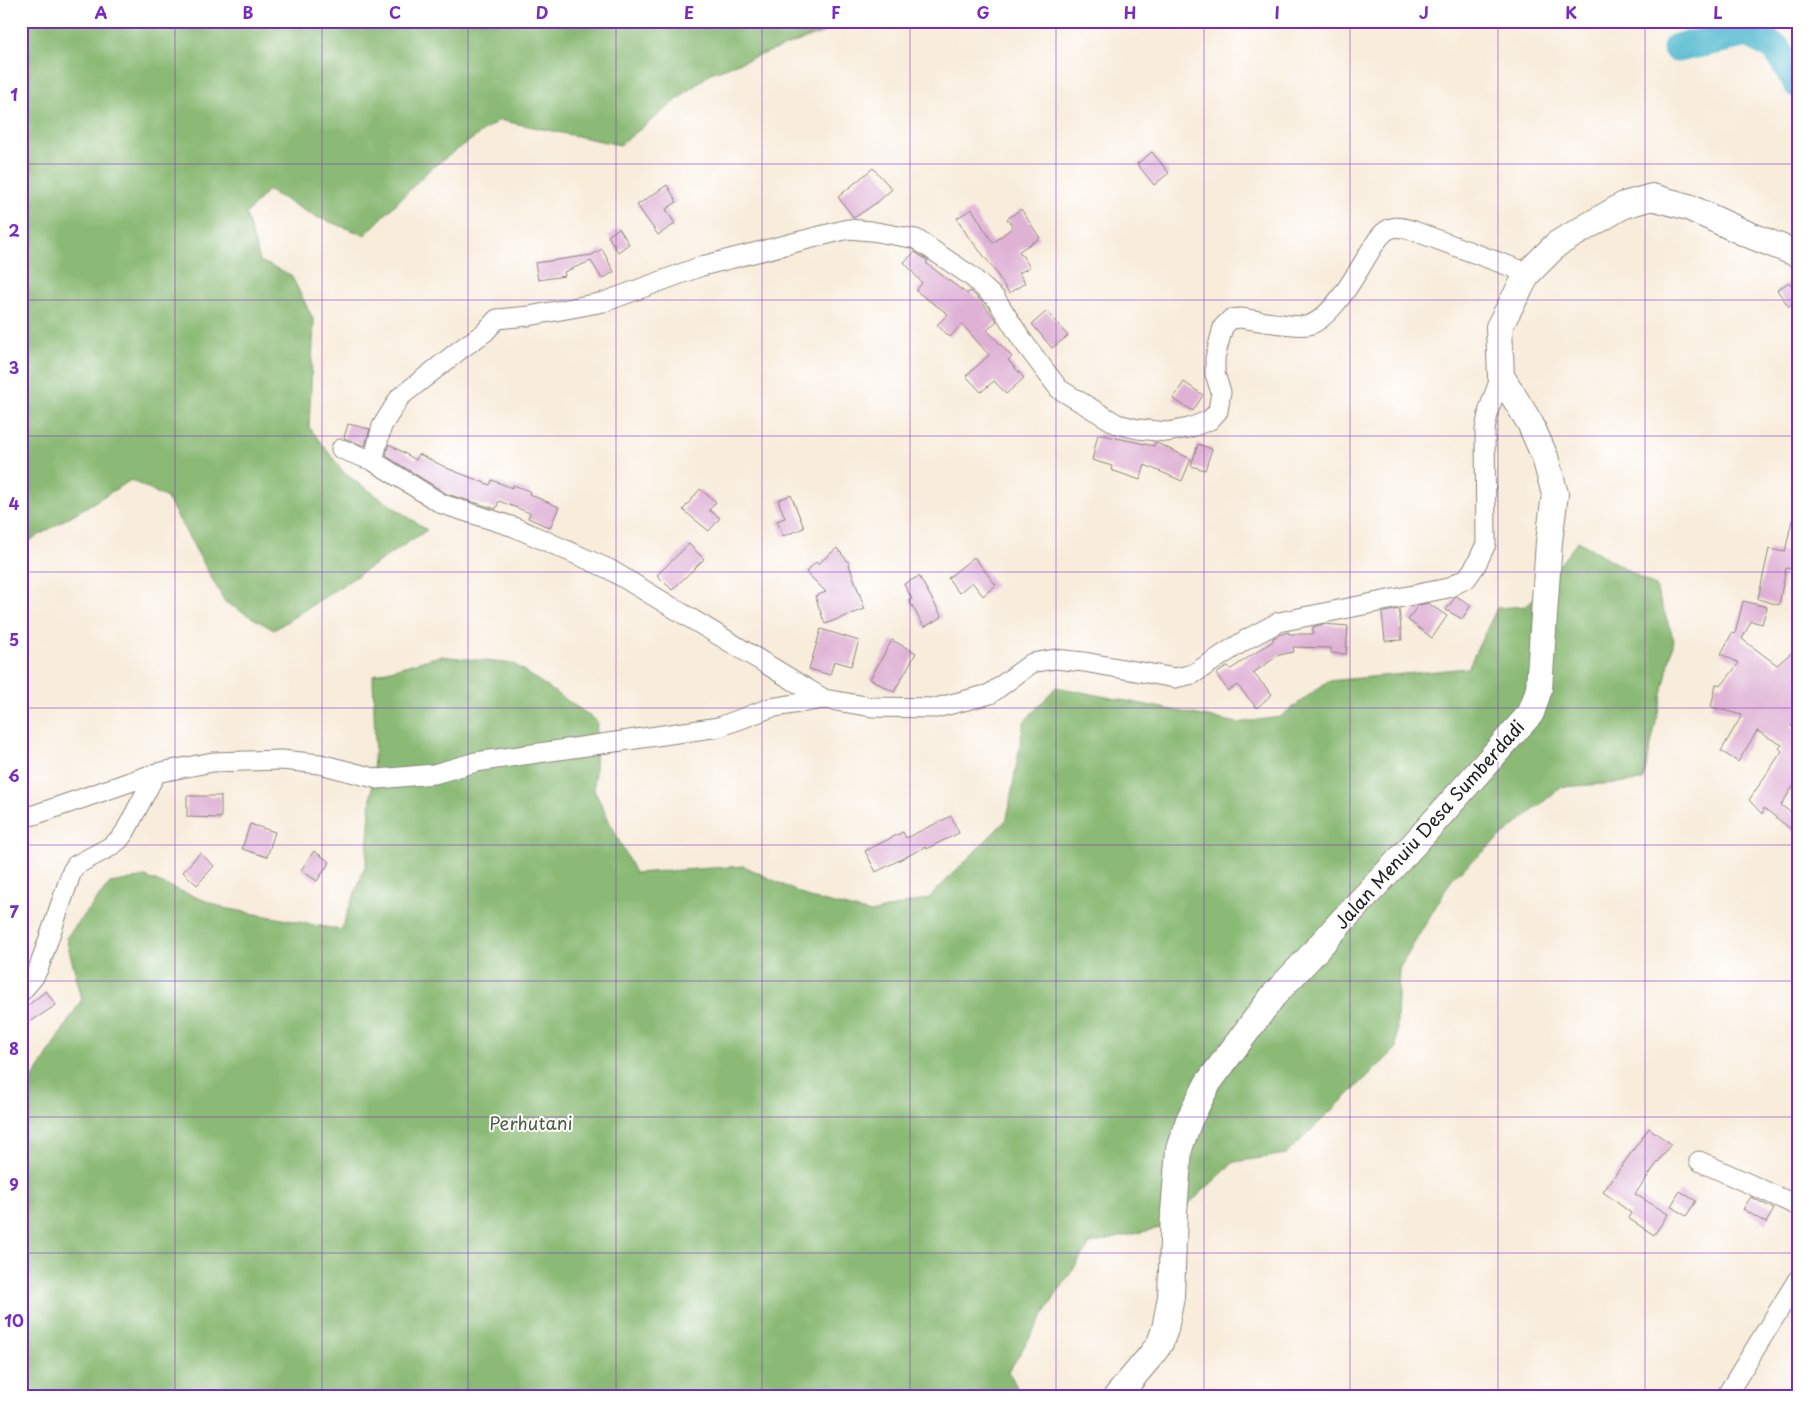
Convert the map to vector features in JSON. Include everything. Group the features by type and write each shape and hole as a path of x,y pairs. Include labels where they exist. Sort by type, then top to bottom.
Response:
{"street":[{"name":"Jalan Menuiu Desa Sumberdadi","path":"1117,1396 1154,1353 1165,1329 1171,1297 1174,1212 1179,1149 1189,1120 1208,1083 1272,996 1308,960 1416,842 1531,713 1539,689 1549,542 1555,494 1545,457 1530,423 1501,376 1499,328 1528,273 1558,244 1624,205 1652,198 1688,207 1747,234 1798,254"},
{"path":"373,461 382,426 400,397 484,332 497,319 529,316 604,302 702,266 848,229 916,239 971,276 996,300 1022,340 1059,389 1117,424 1138,429 1167,432 1203,423 1210,420 1218,411 1221,392 1215,374 1215,358 1224,327 1232,319 1241,318 1307,326 1318,321 1329,312 1379,237 1391,228 1414,231 1528,273"},
{"path":"21,816 34,814 156,773 212,762 282,760 320,764 378,779 434,774 486,760 719,727 770,708 824,699 872,707 936,708 990,694 1032,663 1055,660 1084,662 1174,678 1193,674 1247,639 1278,622 1448,588 1467,578 1476,565 1486,544 1485,430 1489,409 1501,376"},
{"path":"341,449 373,461 442,504 514,527 610,569 824,699"},
{"path":"21,992 34,977 39,967 72,871 76,865 119,840 156,773"},
{"path":"1699,1161 1798,1206"},
{"path":"1726,1396 1798,1279"}],"green space":[{"path":"21,21 854,21 711,73 620,145 499,120 430,169 365,235 314,216 268,190 246,214 260,261 291,275 314,321 309,427 345,474 427,530 274,630 225,602 167,498 131,480 21,546"},
{"name":"Perhutani","path":"1578,541 1655,586 1674,640 1643,781 1561,787 1453,877 1399,969 1396,1049 1286,1154 1234,1162 1164,1227 1090,1244 1009,1371 1021,1396 21,1396 21,1098 82,999 66,938 110,883 145,877 224,908 341,930 366,864 375,744 373,675 440,656 514,664 597,721 594,790 635,873 744,866 810,898 871,913 929,898 1007,819 1024,722 1056,687 1238,723 1280,717 1328,681 1468,668 1497,608 1527,606"}],"building":[{"path":"1152,152 1169,173 1154,185 1137,164"},
{"path":"873,168 892,189 879,201 854,218 838,197"},
{"path":"667,185 677,202 666,209 675,224 658,235 637,205"},
{"path":"972,209 993,243 1013,227 1007,219 1021,209 1040,238 1019,251 1030,267 1019,273 1025,283 1009,293 957,218"},
{"path":"619,228 629,244 618,252 608,236"},
{"path":"602,249 614,272 602,279 591,261 564,272 565,276 538,280 535,263 592,255"},
{"path":"915,252 928,261 926,263 967,294 970,291 982,302 997,321 987,330 1012,357 1008,360 1024,378 1006,394 994,381 981,392 966,376 989,355 962,324 950,337 937,325 948,314 916,291 922,283 904,262"},
{"path":"1789,282 1798,295 1798,300 1789,307 1777,290"},
{"path":"1047,311 1068,336 1052,348 1032,324"},
{"path":"1184,382 1203,395 1193,411 1173,399"},
{"path":"348,424 370,429 365,446 344,438"},
{"path":"1098,434 1154,446 1155,442 1191,459 1182,481 1145,465 1140,480 1111,470 1112,466 1092,460"},
{"path":"389,444 416,460 419,454 449,469 490,485 492,480 512,488 513,485 530,491 529,494 559,507 550,528 528,518 530,513 499,501 496,509 447,494 386,456"},
{"path":"1198,444 1212,449 1205,470 1191,466"},
{"path":"700,489 716,502 709,510 720,518 709,531 683,510"},
{"path":"791,495 804,528 783,536 777,521 785,518 778,500"},
{"path":"1792,520 1798,521 1798,570 1786,568 1779,605 1758,599 1769,549 1785,552"},
{"path":"689,544 704,559 672,590 657,575"},
{"path":"837,548 850,564 865,609 825,624 815,596 826,592 806,572 816,562 818,564"},
{"path":"974,557 996,585 983,596 972,582 959,593 948,578"},
{"path":"919,576 942,617 924,627 909,600 912,599 904,584"},
{"path":"1456,596 1471,605 1462,619 1446,610"},
{"path":"1743,601 1767,607 1762,624 1751,621 1742,639 1777,665 1798,647 1798,718 1791,726 1798,731 1798,779 1781,805 1798,818 1798,835 1764,808 1762,814 1749,800 1782,751 1779,748 1782,745 1757,731 1738,762 1721,751 1742,715 1711,707 1716,684 1722,685 1739,663 1721,654 1732,633 1735,634"},
{"path":"1428,603 1447,616 1432,638 1408,620 1418,605"},
{"path":"1399,609 1402,640 1385,641 1382,613"},
{"path":"1324,624 1348,626 1346,654 1331,653 1331,648 1293,647 1294,652 1279,655 1253,673 1272,694 1257,708 1237,685 1228,691 1216,674 1228,666 1231,669 1279,635 1289,632 1289,634 1313,634 1313,627"},
{"path":"821,629 859,641 851,666 834,661 830,675 809,669"},
{"path":"892,640 916,653 894,692 870,679"},
{"path":"187,796 221,796 221,818 187,817"},
{"path":"951,816 959,833 926,849 925,847 876,872 865,851 903,832 906,838"},
{"path":"250,824 275,832 267,857 242,849"},
{"path":"314,851 330,862 317,881 301,870"},
{"path":"200,853 214,866 197,885 183,872"},
{"path":"46,991 56,1005 21,1028 21,1011"},
{"path":"1649,1128 1671,1144 1635,1194 1668,1214 1654,1235 1628,1218 1631,1213 1603,1192"},
{"path":"1680,1191 1696,1201 1686,1216 1671,1206"},
{"path":"1751,1197 1774,1209 1766,1223 1743,1209"}],"waterway":[{"path":"1677,48 1748,33 1776,48 1798,84"}]}
